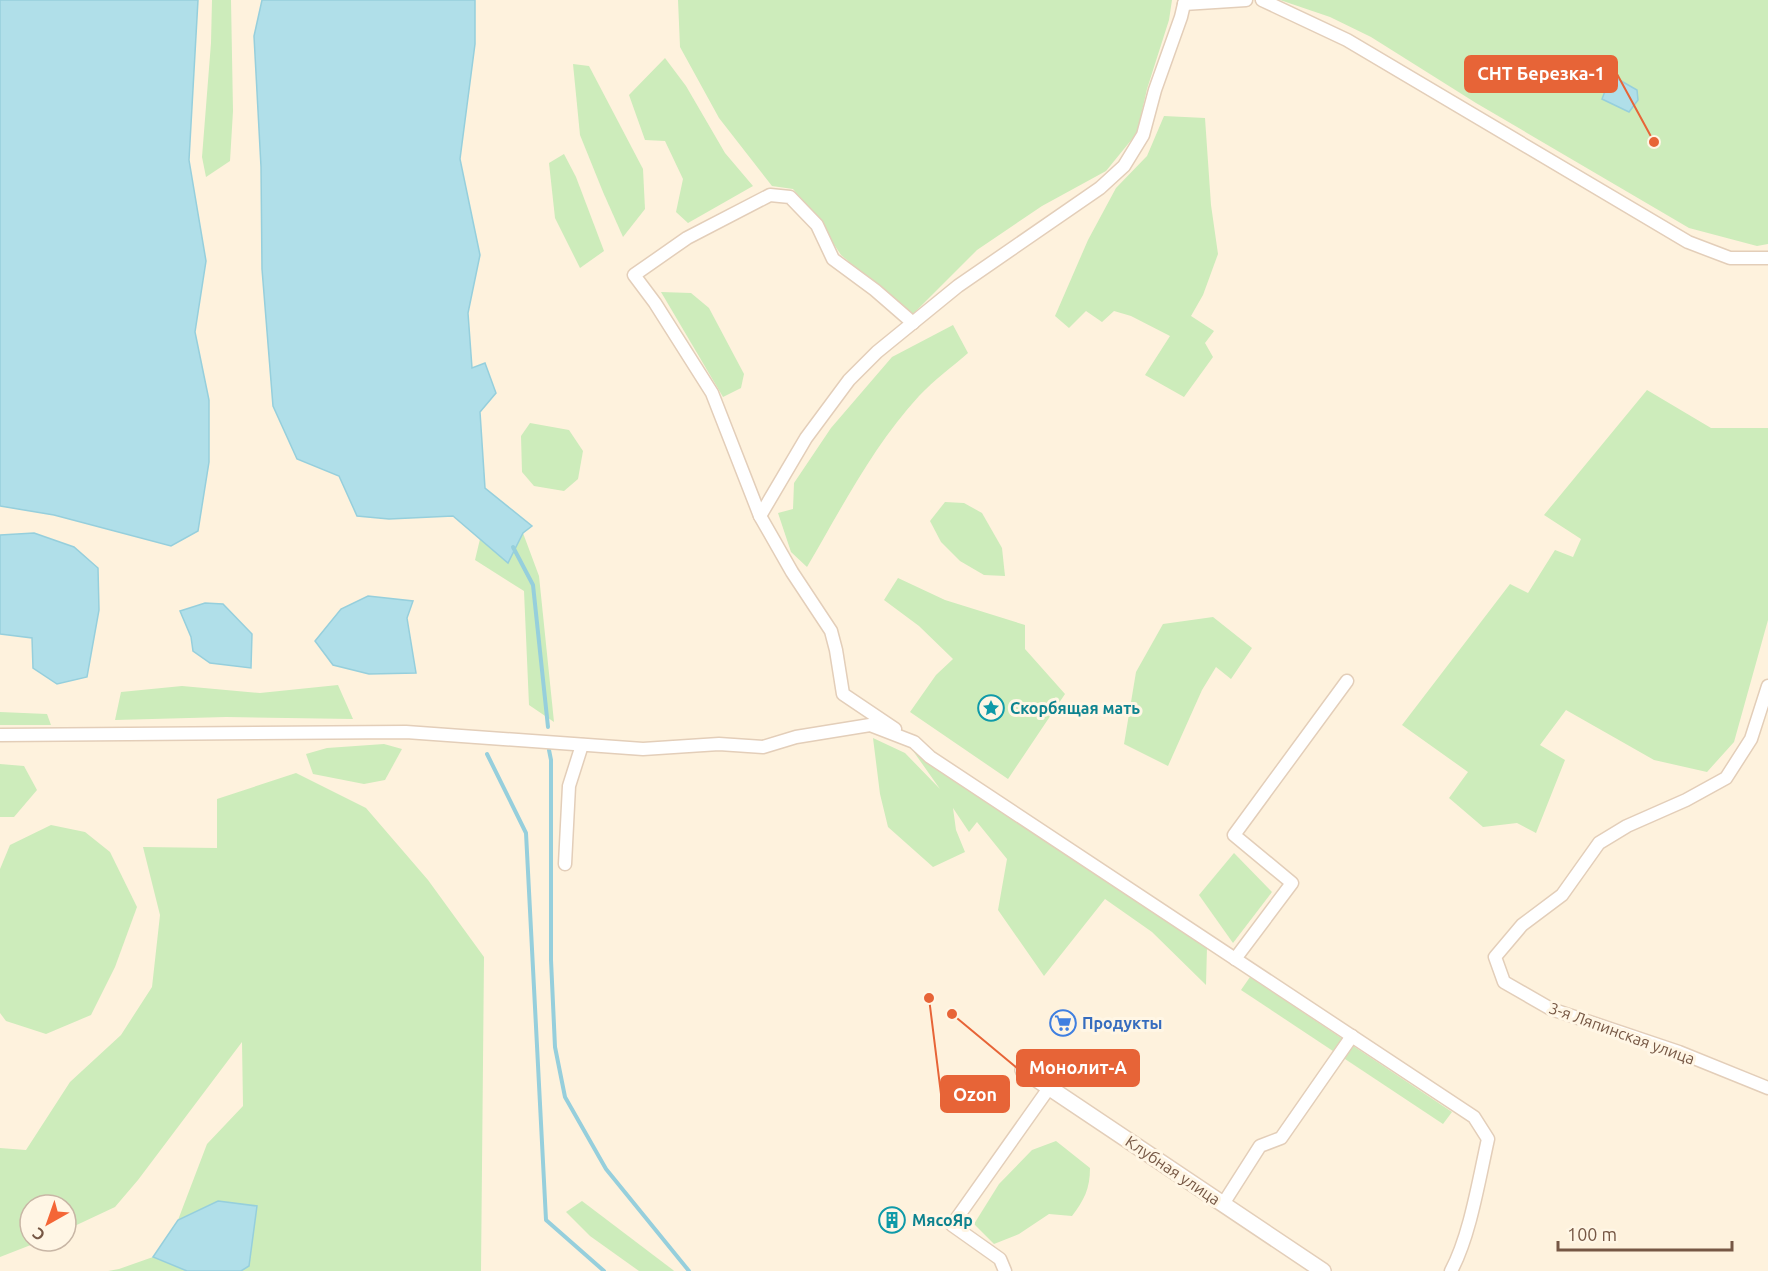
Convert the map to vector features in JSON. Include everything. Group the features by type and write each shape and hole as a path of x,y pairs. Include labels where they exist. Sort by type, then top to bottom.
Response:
{"street":[{"path":"760,516 806,438 849,380 877,352 958,286 1100,188 1124,166 1143,135 1184,2 1246,0"},
{"path":"1262,0 1347,40 1688,242 1730,258 1768,258"},
{"path":"913,323 875,290 833,259 817,225 790,198 770,195 687,238 634,275 655,303 712,393 760,516 792,572 831,631 843,694 914,742 930,757 1474,1117 1488,1139 1464,1240 1459,1257 1451,1271"},
{"path":"1235,958 1292,883 1234,835 1347,681"},
{"name":"3-я Ляпинская улица","path":"1768,686 1751,739 1726,778 1686,800 1627,826 1599,843 1562,895 1522,925 1495,957 1504,982 1551,1009 1679,1053 1768,1088"},
{"path":"0,735 406,732 643,749 719,744 763,747 796,737 870,725 914,742"},
{"path":"565,864 569,786 582,745"},
{"path":"1223,1204 1260,1146 1281,1138 1352,1036"},
{"name":"Клубная улица","path":"1023,1070 1323,1271"},
{"path":"1005,1271 1000,1258 952,1225 1048,1088"}],"green space":[{"path":"212,0 231,0 233,111 230,161 206,177 202,157"},
{"path":"678,0 1172,0 1169,20 1147,89 1137,133 1106,171 1042,206 977,250 912,315 841,255 814,214 793,189 772,186 719,118 680,47"},
{"path":"1280,0 1768,0 1768,244 1757,246 1689,228 1476,103 1371,37 1330,17"},
{"path":"665,58 686,86 725,153 753,186 688,223 676,212 683,179 665,141 645,140 629,95"},
{"path":"573,64 589,66 643,169 645,209 623,237 580,135"},
{"path":"1164,116 1205,118 1211,205 1218,254 1203,295 1191,316 1214,331 1205,343 1213,357 1184,397 1145,375 1170,336 1131,316 1114,311 1102,322 1086,311 1069,328 1055,316 1088,240 1116,188 1147,156"},
{"path":"564,154 576,177 604,251 580,268 555,218 549,163"},
{"path":"661,292 691,293 709,308 744,374 741,388 723,397"},
{"path":"953,325 968,353 925,390 902,415 858,478 807,567 791,552 778,513 793,509 794,483 831,428 892,357"},
{"path":"1647,390 1711,428 1768,428 1768,620 1734,742 1707,772 1654,760 1566,710 1540,745 1565,760 1536,833 1517,823 1483,827 1449,798 1468,772 1402,725 1510,584 1528,593 1555,550 1573,557 1581,539 1544,515"},
{"path":"530,423 569,430 583,451 578,479 564,491 534,486 522,472 521,436"},
{"path":"945,502 964,503 982,513 1002,548 1005,576 984,575 960,561 941,542 930,521"},
{"path":"523,533 539,576 554,722 529,705 524,591 475,560 480,539 508,563"},
{"path":"898,578 945,600 1025,625 1025,649 1065,694 1008,779 910,712 936,675 953,659 919,626 884,600"},
{"path":"1213,617 1252,648 1231,679 1216,667 1202,690 1168,766 1124,744 1136,672 1163,624"},
{"path":"338,685 353,719 226,717 115,720 121,692 182,686 260,693"},
{"path":"0,712 47,714 51,725 0,725"},
{"path":"873,738 905,753 940,789 911,748 1207,947 1206,985 1152,932 1105,899 1044,976 998,910 1007,859 977,822 969,832 953,808 956,830 965,852 933,867 888,827 880,794"},
{"path":"384,744 402,749 385,780 364,784 313,774 306,754 327,748"},
{"path":"0,764 24,766 37,790 14,817 0,817"},
{"path":"296,773 366,808 428,880 484,957 481,1271 241,1271 249,1265 218,1201 178,1220 207,1144 243,1106 242,1042 115,1207 78,1224 78,1193 18,1193 18,1250 0,1257 0,1148 26,1150 70,1082 121,1035 152,987 160,915 143,847 217,848 217,799"},
{"path":"51,825 85,832 110,852 137,907 115,967 91,1015 46,1034 6,1021 0,1013 0,869 10,845"},
{"path":"1234,853 1272,892 1233,943 1199,895"},
{"path":"1250,977 1452,1112 1443,1124 1241,990"},
{"path":"1056,1141 1090,1168 1086,1194 1080,1205 1072,1216 1049,1214 1019,1234 994,1244 974,1224 999,1184 1032,1150"},
{"path":"582,1201 674,1271 639,1271 590,1236 566,1212"},
{"path":"153,1257 187,1271 108,1271 119,1269"}],"water":[{"path":"0,0 198,0 189,160 206,261 195,332 209,400 209,462 198,531 171,546 54,515 0,506"},
{"path":"262,0 475,0 475,44 460,159 480,255 468,313 472,368 485,363 496,393 480,412 485,488 532,526 523,533 508,563 453,516 389,519 357,516 339,476 297,459 273,406 262,269 261,167 254,36"},
{"path":"1616,78 1637,90 1638,100 1629,112 1602,99 1607,86"},
{"path":"34,533 74,547 98,568 99,610 87,677 57,684 33,668 32,638 0,634 0,535"},
{"path":"368,596 413,601 407,618 416,673 369,674 333,665 315,641 341,609"},
{"path":"205,603 223,604 252,634 251,668 210,663 193,651 191,637 180,611"},
{"path":"218,1201 257,1206 249,1266 241,1271 187,1271 153,1257 178,1220"}],"waterway":[{"path":"513,547 533,585 548,727"},
{"path":"549,750 551,760 551,960 555,1047 565,1097 606,1169 689,1271"},
{"path":"487,754 526,833 546,1220 604,1271"}],"place":[{"name":"СНТ Березка-1","path":"1654,142"},
{"name":"Скорбящая мать","path":"991,708"},
{"name":"Ozon","path":"929,998"},
{"name":"Монолит-А","path":"952,1014"},
{"name":"Продукты","path":"1063,1023"},
{"name":"МясоЯр","path":"892,1220"}]}
